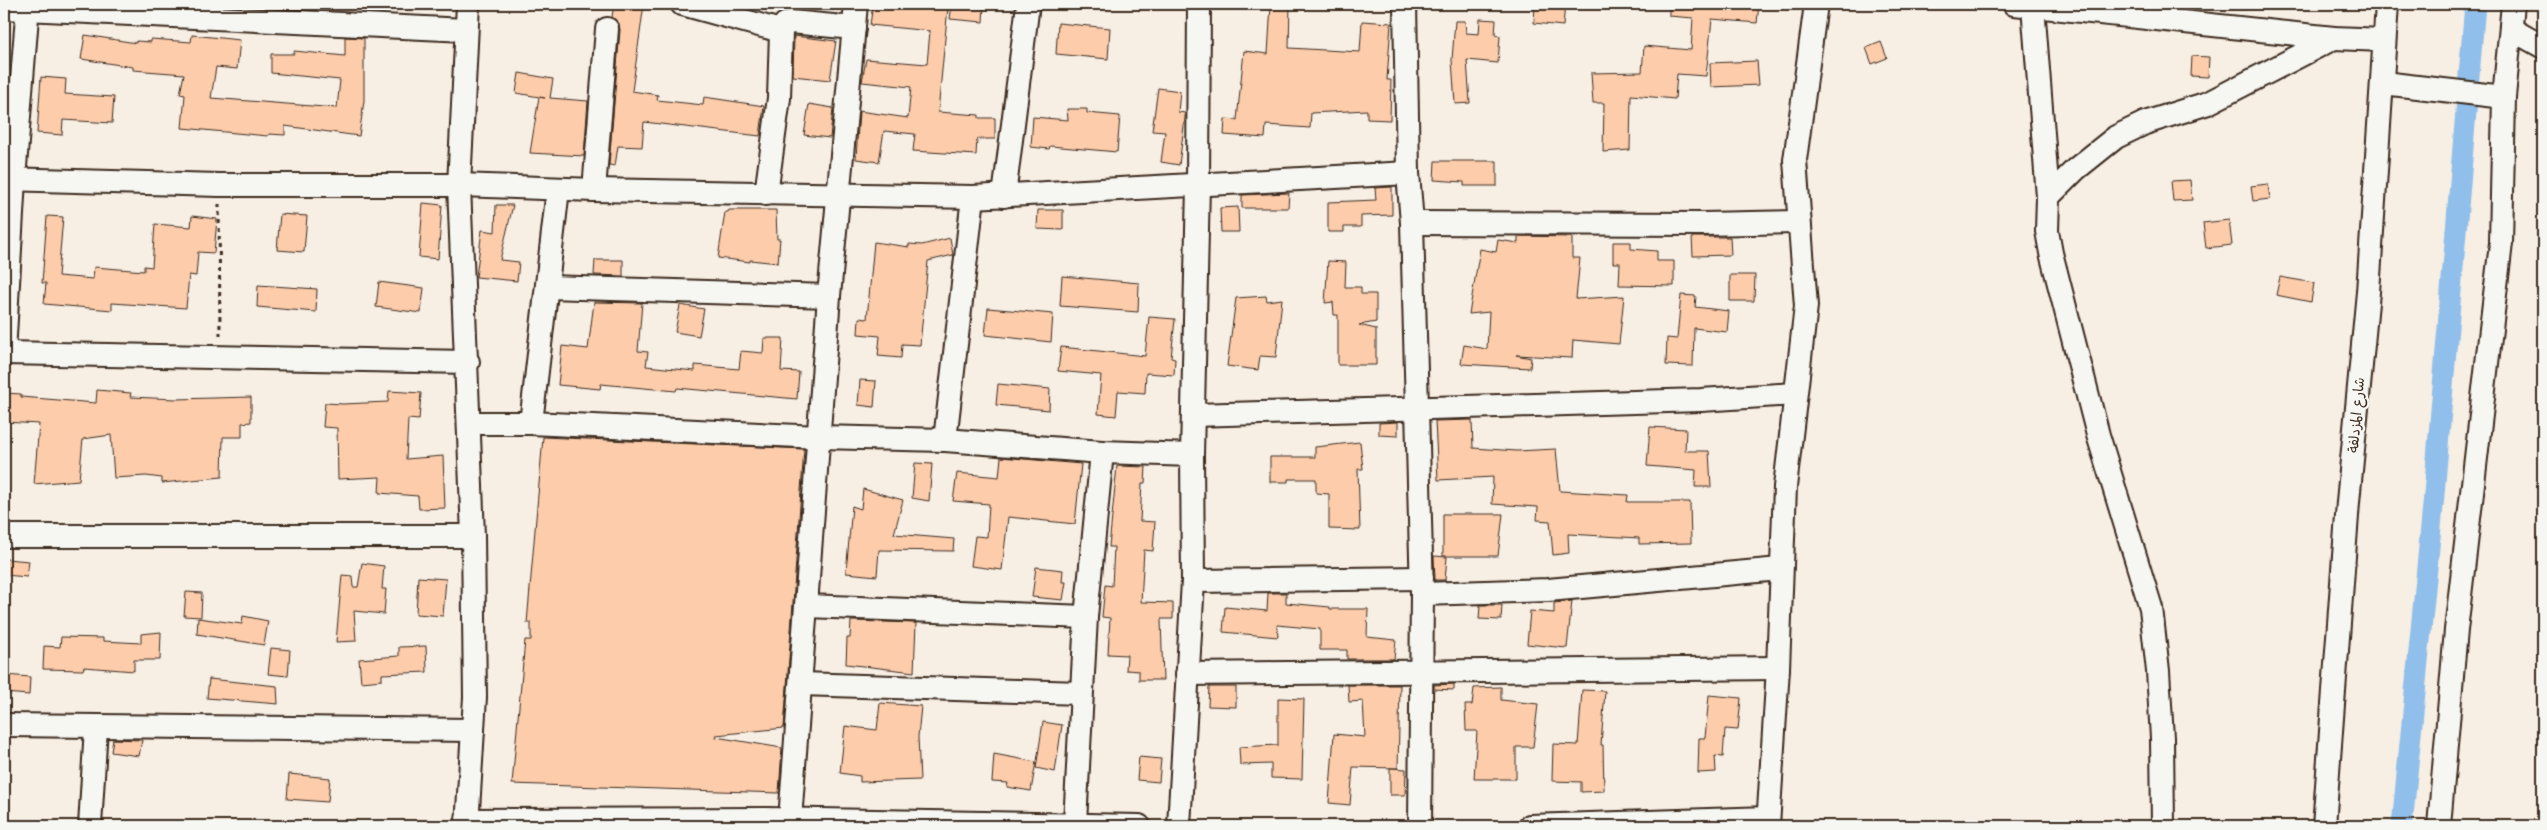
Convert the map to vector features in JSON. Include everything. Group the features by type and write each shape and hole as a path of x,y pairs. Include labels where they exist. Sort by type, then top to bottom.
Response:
{"street":[{"path":"468,4 460,185 473,536 473,730 467,823 766,823 790,820 1075,823 1138,826"},
{"path":"682,4 781,31"},
{"path":"790,820 829,296 856,4"},
{"path":"1004,196 1028,4"},
{"path":"1179,826 1193,581 1192,454 1198,185 1199,4"},
{"path":"1405,4 1408,172 1412,223 1415,408 1422,586 1423,670 1420,826"},
{"path":"1530,826 1768,822 1778,668 1780,569 1785,487 1806,306 1806,278 1798,222 1795,160 1816,4"},
{"name":"شارع المزدلفة","path":"2324,826 2348,502 2368,292 2387,4"},
{"path":"2438,826 2456,630 2501,242 2501,96 2513,4"},
{"path":"2163,826 2161,729 2151,608 2101,444 2051,253 2047,231 2048,197 2023,5 2116,9 2334,38 2384,40"},
{"path":"4,8 28,6 247,11 466,30"},
{"path":"28,6 9,179 4,354 221,356 468,362"},
{"path":"766,194 779,98 781,31 785,24 791,22 854,28"},
{"path":"594,190 607,29"},
{"path":"2511,29 2543,47"},
{"path":"2048,197 2076,169 2116,137 2145,123 2208,103 2334,38"},
{"path":"2383,83 2501,96"},
{"path":"9,179 219,185 460,185 839,196 973,197 1408,172"},
{"path":"532,423 558,189"},
{"path":"945,440 973,197"},
{"path":"1412,223 1703,224 1798,222"},
{"path":"548,287 829,296"},
{"path":"1194,415 1701,400 1795,394"},
{"path":"470,423 532,423 819,437 945,440 1102,452 1192,454"},
{"path":"1075,823 1086,617 1102,452"},
{"path":"4,536 473,536"},
{"path":"1193,581 1548,590 1780,569"},
{"path":"807,606 1086,617"},
{"path":"1188,674 1423,670 1778,668"},
{"path":"801,684 1081,693"},
{"path":"4,726 473,730"},
{"path":"90,826 96,727"}],"path":[{"path":"219,185 221,356"}],"building":[{"path":"614,4 644,4 632,91 658,95 657,100 703,105 704,97 764,106 760,136 644,122 642,147 618,146 615,166 609,165 620,30 619,23 612,17"},
{"path":"873,4 912,4 948,7 938,112 979,115 979,118 995,118 995,139 977,139 976,155 913,151 915,134 884,131 879,162 856,159 859,111 908,118 911,87 862,82 866,59 927,64 930,31 870,25"},
{"path":"952,4 984,4 983,22 950,19"},
{"path":"1271,4 1290,4 1289,48 1360,52 1362,21 1391,23 1387,80 1391,80 1390,120 1367,119 1367,110 1311,113 1310,128 1266,125 1265,138 1224,135 1225,119 1237,120 1244,51 1268,54"},
{"path":"1535,4 1565,4 1563,26 1534,23"},
{"path":"1669,4 1759,4 1757,23 1712,19 1706,76 1677,74 1675,99 1631,95 1630,150 1603,152 1604,103 1593,103 1591,73 1642,72 1644,46 1691,50 1693,18 1669,16"},
{"path":"1480,19 1496,20 1495,35 1500,36 1498,63 1467,60 1470,103 1455,104 1452,60 1455,21 1465,21 1466,33 1479,34"},
{"path":"1058,23 1110,28 1108,59 1056,54"},
{"path":"85,35 136,43 136,41 151,42 151,39 191,42 192,35 240,40 237,69 216,67 211,98 337,108 340,80 271,73 271,54 294,54 294,51 345,56 345,37 364,38 364,101 359,136 285,126 285,135 269,134 268,136 182,128 185,95 180,94 184,74 133,70 133,67 81,59"},
{"path":"794,36 836,41 830,80 793,76"},
{"path":"1881,42 1887,58 1872,64 1866,48"},
{"path":"2192,56 2209,57 2208,77 2191,76"},
{"path":"1757,61 1759,85 1711,87 1710,63"},
{"path":"519,73 553,79 550,98 588,101 584,156 530,153 539,97 545,98 516,93"},
{"path":"41,77 66,79 65,94 114,97 112,123 63,120 62,135 37,133"},
{"path":"1158,88 1180,91 1178,112 1185,113 1185,118 1179,165 1161,162 1165,132 1152,131"},
{"path":"809,104 833,108 830,138 804,135"},
{"path":"1067,109 1087,109 1087,113 1120,116 1117,152 1050,146 1049,149 1031,147 1033,117 1068,120"},
{"path":"1435,161 1497,161 1497,186 1464,186 1464,182 1434,180"},
{"path":"2190,180 2192,200 2173,201 2171,181"},
{"path":"2268,184 2270,199 2253,201 2251,186"},
{"path":"1392,187 1392,215 1361,216 1361,227 1344,227 1344,232 1328,232 1328,202 1376,200 1375,188"},
{"path":"1289,193 1288,208 1242,208 1242,195"},
{"path":"423,203 442,205 438,259 419,257"},
{"path":"496,205 513,205 500,260 519,262 517,281 476,277 482,230 495,232"},
{"path":"1238,207 1239,232 1221,232 1220,208"},
{"path":"729,210 776,210 777,239 780,239 778,263 718,258 725,212"},
{"path":"1038,210 1063,210 1063,230 1037,229"},
{"path":"280,214 307,216 304,252 277,250"},
{"path":"47,216 63,217 58,276 93,279 94,267 144,271 144,266 152,267 155,224 191,227 192,216 217,219 214,253 198,252 196,276 189,275 186,308 112,303 112,310 44,304 46,283 42,283"},
{"path":"2229,220 2232,245 2206,248 2203,223"},
{"path":"1518,236 1572,237 1572,258 1580,258 1576,299 1624,296 1619,344 1573,340 1572,358 1516,355 1531,358 1530,368 1461,364 1464,345 1487,349 1489,312 1469,314 1480,249 1496,252 1498,240 1518,243"},
{"path":"1692,237 1730,237 1731,255 1693,256"},
{"path":"950,238 953,255 928,261 920,345 902,344 901,358 878,356 880,336 858,334 859,318 867,319 874,242 909,247 909,244 922,245"},
{"path":"1613,242 1631,242 1631,249 1657,251 1657,261 1674,261 1674,286 1619,285 1620,263 1613,263"},
{"path":"595,260 623,260 623,276 594,275"},
{"path":"1328,261 1346,262 1345,287 1361,287 1361,294 1376,294 1376,322 1359,325 1376,329 1376,365 1338,365 1338,315 1334,315 1333,302 1325,303"},
{"path":"1730,275 1755,275 1754,301 1730,301"},
{"path":"1062,276 1139,283 1138,312 1060,306"},
{"path":"2280,277 2314,283 2311,302 2276,295"},
{"path":"379,282 424,288 421,313 376,307"},
{"path":"258,285 317,289 316,312 257,307"},
{"path":"1681,295 1696,296 1695,307 1729,311 1727,332 1694,328 1693,366 1666,365 1667,338 1677,339"},
{"path":"1266,296 1267,301 1282,299 1276,357 1260,356 1258,370 1227,366 1236,298"},
{"path":"594,302 642,303 638,351 648,352 646,366 695,371 695,365 739,369 741,351 763,353 764,338 783,338 781,371 799,372 797,399 677,388 676,391 601,384 600,389 558,385 562,346 588,349"},
{"path":"680,305 704,309 699,336 675,332"},
{"path":"988,308 1053,314 1051,342 985,335"},
{"path":"1149,317 1175,319 1171,358 1175,359 1174,375 1146,373 1145,393 1118,391 1116,416 1098,414 1101,375 1058,371 1061,347 1145,356"},
{"path":"860,380 876,381 874,407 858,405"},
{"path":"998,384 1050,389 1049,410 996,405"},
{"path":"97,390 131,393 130,397 176,399 251,397 251,422 242,423 242,437 223,437 222,477 162,483 162,478 146,476 114,478 111,435 83,439 79,480 34,484 39,424 4,422 4,393 21,394 21,397 96,403"},
{"path":"389,391 421,393 419,420 408,419 406,459 443,456 445,508 419,509 418,496 379,493 380,477 338,479 337,428 323,427 325,403 388,402"},
{"path":"1472,420 1473,448 1517,451 1556,449 1560,491 1628,495 1627,502 1690,502 1691,543 1639,544 1639,538 1568,534 1569,553 1553,555 1550,521 1537,520 1538,507 1492,504 1493,477 1438,480 1435,421"},
{"path":"1398,422 1398,436 1379,435 1379,423"},
{"path":"1650,427 1686,429 1685,451 1709,451 1711,487 1695,487 1696,470 1647,466"},
{"path":"543,437 804,449 784,728 716,735 716,737 782,748 779,793 512,784 525,640 531,640 531,623 527,623"},
{"path":"1360,442 1363,469 1358,469 1360,530 1329,529 1329,494 1316,493 1316,479 1288,479 1288,482 1270,482 1270,457 1315,457 1315,447"},
{"path":"1001,457 1081,464 1075,524 1008,517 1002,570 971,566 975,536 987,537 989,504 953,501 957,473 999,477"},
{"path":"915,463 932,464 929,501 912,498"},
{"path":"1117,466 1146,467 1145,483 1142,483 1140,521 1155,522 1153,551 1144,550 1141,602 1173,603 1173,619 1161,619 1163,680 1139,680 1139,671 1126,670 1127,655 1108,654 1110,618 1102,617 1105,585 1112,586 1114,547 1109,547"},
{"path":"863,489 903,500 894,534 954,539 953,551 879,550 877,576 846,573 852,506 861,509"},
{"path":"1443,514 1503,514 1498,556 1443,556"},
{"path":"1434,556 1447,557 1445,580 1435,580"},
{"path":"6,559 29,561 27,577 5,575"},
{"path":"362,563 384,566 382,589 386,589 384,614 354,611 356,641 336,642 342,575 352,576 353,587 358,587"},
{"path":"1036,567 1063,570 1062,582 1066,582 1063,600 1032,597"},
{"path":"418,577 446,579 443,616 416,614"},
{"path":"186,592 202,593 201,617 184,616"},
{"path":"1268,593 1286,593 1286,603 1330,607 1330,609 1368,609 1367,637 1396,640 1394,659 1347,659 1347,650 1320,650 1320,629 1277,625 1278,637 1223,632 1225,607 1267,611"},
{"path":"1572,601 1567,648 1527,644 1530,611 1554,613 1554,603"},
{"path":"1480,605 1502,605 1501,620 1479,619"},
{"path":"243,616 268,621 264,645 197,634 198,618 242,624"},
{"path":"851,621 916,623 914,672 846,664 847,638 850,638"},
{"path":"161,632 160,660 134,660 134,671 84,667 83,670 43,669 44,646 60,647 61,637 103,638 103,641 141,643 141,634"},
{"path":"426,646 427,672 382,674 382,680 361,682 359,659 399,656 399,647"},
{"path":"271,648 290,650 288,676 268,674"},
{"path":"5,675 30,677 29,695 4,693"},
{"path":"209,679 277,686 278,704 207,698"},
{"path":"1454,684 1454,690 1434,689 1434,685"},
{"path":"1348,685 1400,685 1398,768 1353,767 1350,805 1329,803 1334,734 1365,737 1363,701 1349,702"},
{"path":"1209,687 1236,687 1236,707 1208,706"},
{"path":"1501,687 1501,700 1538,704 1533,747 1516,747 1516,779 1474,779 1477,731 1466,731 1465,705 1472,705 1474,688"},
{"path":"1582,690 1605,691 1601,745 1603,745 1604,791 1581,792 1581,782 1552,781 1553,744 1578,745"},
{"path":"1709,695 1741,698 1738,730 1725,729 1723,757 1715,756 1716,772 1698,773 1699,738 1705,738"},
{"path":"1278,698 1304,699 1302,779 1271,778 1271,764 1240,765 1239,747 1278,745"},
{"path":"880,703 921,706 918,737 920,780 860,782 860,776 840,773 845,726 877,730"},
{"path":"1043,722 1062,725 1055,772 1036,768"},
{"path":"113,739 142,740 139,756 111,752"},
{"path":"994,754 1036,762 1031,791 1007,787 1008,783 992,782"},
{"path":"1139,757 1161,759 1159,782 1137,780"},
{"path":"1390,768 1406,769 1405,795 1390,795"},
{"path":"289,774 330,778 328,802 287,799"}],"waterway":[{"path":"2402,826 2433,506 2475,4"}]}
